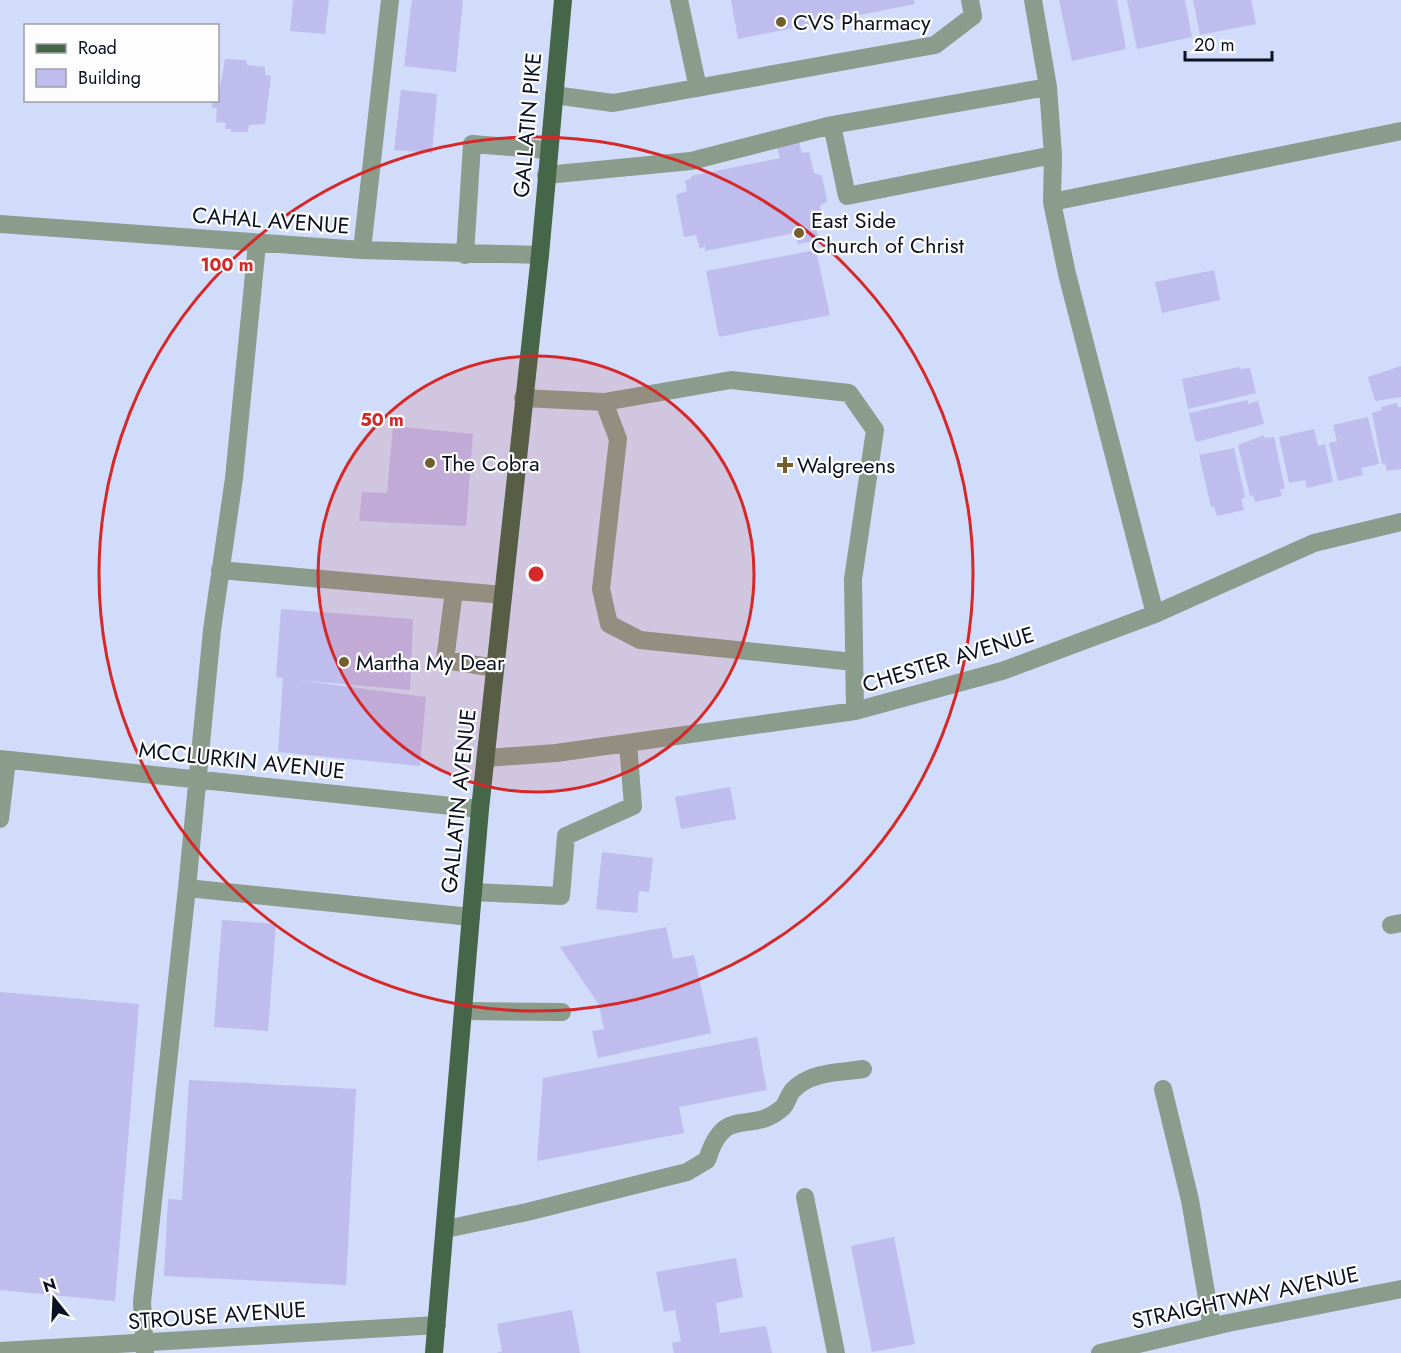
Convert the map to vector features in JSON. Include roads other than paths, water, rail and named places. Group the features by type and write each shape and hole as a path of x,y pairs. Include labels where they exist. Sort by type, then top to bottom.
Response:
{"main road":[{"name":"GALLATIN PIKE","path":"540,255 563,0"},
{"name":"GALLATIN AVENUE","path":"434,1353 480,809 540,255"}],"street":[{"path":"362,250 390,0"},
{"path":"679,0 698,88"},
{"path":"554,95 614,103 935,45 973,16 970,0"},
{"path":"1033,0 1048,87 1053,155 1052,202 1067,274 1155,614"},
{"path":"546,175 691,162 832,125 1048,87"},
{"path":"832,125 847,196 1053,155"},
{"path":"1052,202 1401,131"},
{"path":"465,255 472,144 548,150"},
{"name":"CAHAL AVENUE","path":"0,224 257,244 465,255 540,255"},
{"path":"145,1349 142,1302 188,888 197,780 220,570 234,478 257,244"},
{"path":"523,398 604,402 731,380 849,393 875,430 853,579 855,711"},
{"path":"604,402 618,439 601,590 609,624 640,640 854,662"},
{"name":"CHESTER AVENUE","path":"486,758 556,753 855,711 1002,671 1155,614 1314,543 1401,522"},
{"path":"220,570 503,595"},
{"path":"454,591 446,660 495,668"},
{"path":"473,892 561,896 566,836 633,806 628,743"},
{"path":"0,819 3,759"},
{"name":"MCCLURKIN AVENUE","path":"3,759 480,809"},
{"path":"188,888 471,917"},
{"path":"463,1011 562,1011"},
{"path":"446,1229 527,1212 687,1172 707,1160 714,1141 723,1128 767,1116 783,1108 792,1091 809,1077 863,1069"},
{"path":"1163,1089 1190,1200 1212,1327"},
{"path":"805,1197 836,1353"},
{"name":"STRAIGHTWAY AVENUE","path":"1100,1353 1212,1327 1400,1295"},
{"name":"STROUSE AVENUE","path":"0,1351 145,1349 437,1325"}],"place":[{"name":"CVS Pharmacy","path":"781,22"},
{"name":"East Side Church of Christ","path":"799,233"},
{"name":"The Cobra","path":"430,463"},
{"name":"Walgreens","path":"785,465"},
{"name":"Martha My Dear","path":"344,662"}]}
